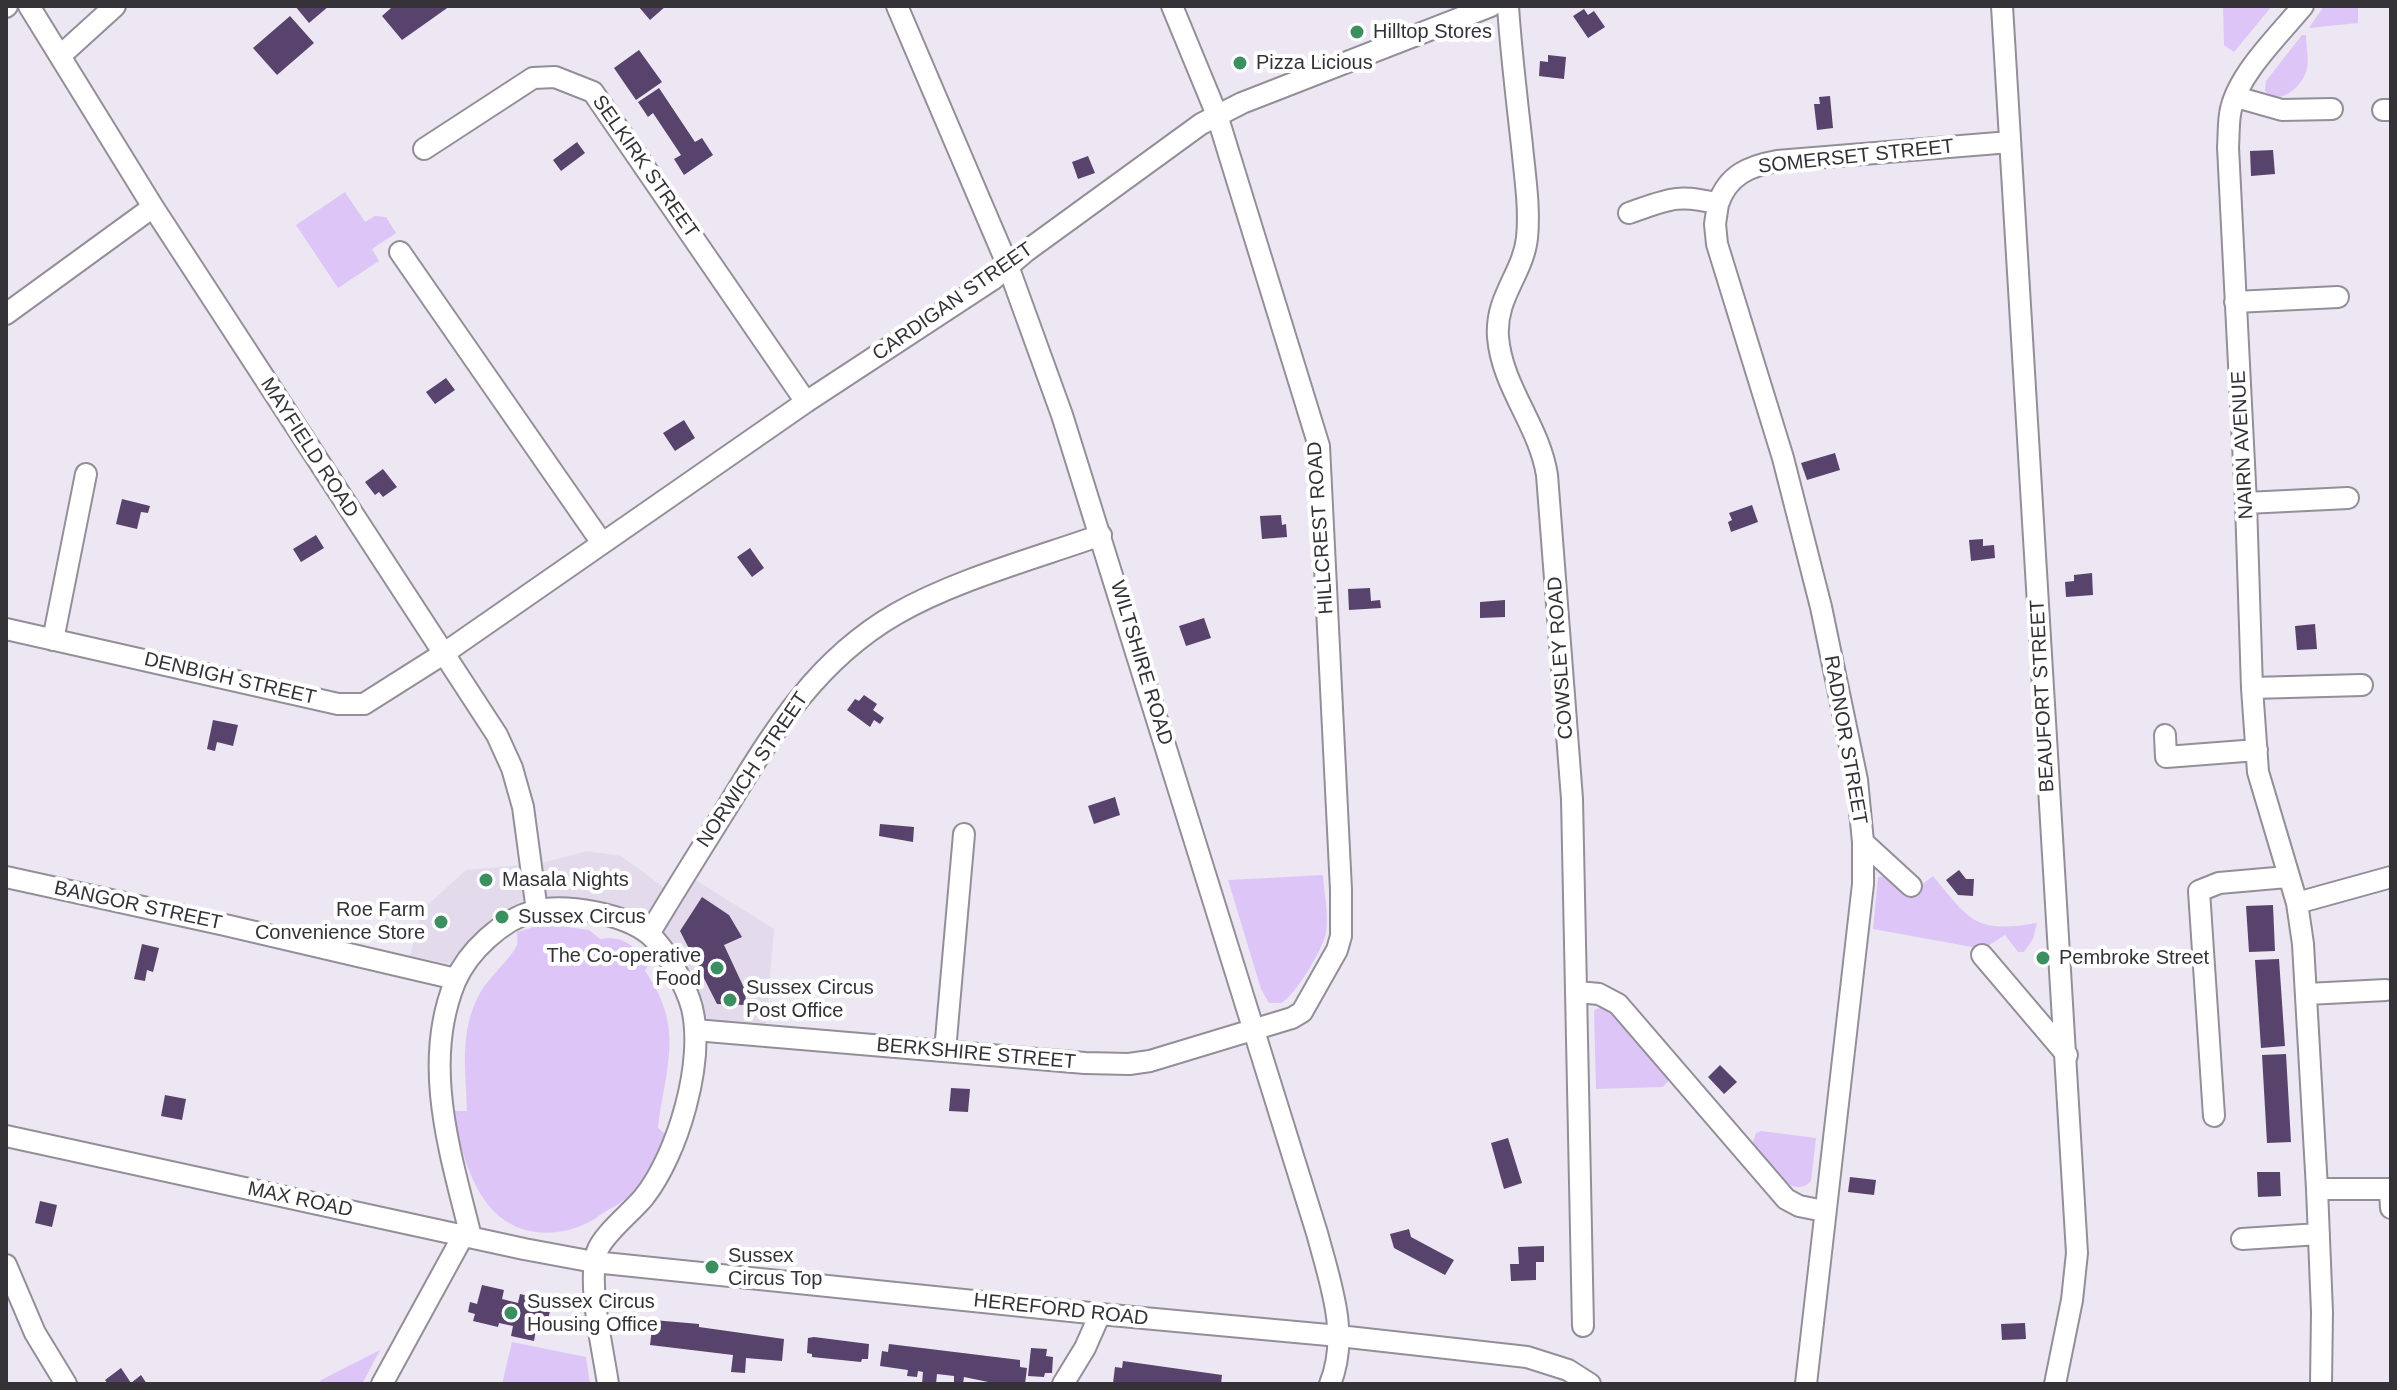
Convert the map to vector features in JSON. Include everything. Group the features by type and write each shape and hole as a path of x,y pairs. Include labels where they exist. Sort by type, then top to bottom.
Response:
{"street":[{"name":"MAYFIELD ROAD","path":"29,6 153,207 497,735 512,768 523,807 537,911"},
{"path":"60,56 115,6"},
{"name":"WILTSHIRE ROAD","path":"897,6 1008,266 1101,535 1317,1233 1332,1289 1339,1336 1335,1372 1330,1384"},
{"name":"HILLCREST ROAD","path":"1172,6 1217,115 1319,446 1341,936 1337,950 1302,1012 1254,1031"},
{"name":"CARDIGAN STREET","path":"443,654 806,402 969,295 1184,134 1242,103 1491,6"},
{"name":"COWSLEY ROAD","path":"1508,6 1526,183 1527,234 1523,252 1502,301 1498,338 1505,374 1538,440 1547,475 1572,799 1583,1326"},
{"name":"BEAUFORT STREET","path":"2002,6 2077,1253 2072,1300 2055,1384"},
{"name":"NAIRN AVENUE","path":"2303,6 2257,62 2236,97 2231,108 2228,147 2258,772 2297,903 2307,994 2319,1234 2321,1384"},
{"name":"SELKIRK STREET","path":"424,149 533,78 555,77 593,92 806,402"},
{"path":"2236,97 2282,110 2332,109"},
{"name":"SOMERSET STREET","path":"1718,204 1725,187 1735,176 1763,164 2010,142"},
{"path":"1629,213 1677,197 1698,198 1718,204"},
{"name":"RADNOR STREET","path":"1718,204 1715,224 1717,244 1783,458 1817,592 1857,780 1863,842 1863,884 1806,1384"},
{"path":"6,314 153,207"},
{"path":"400,252 602,543"},
{"path":"2235,302 2338,297"},
{"path":"53,640 86,474"},
{"path":"2246,503 2348,498"},
{"name":"NORWICH STREET","path":"649,934 766,744 799,698 835,658 878,625 918,603 1101,535"},
{"name":"DENBIGH STREET","path":"6,629 338,704 364,704 443,654"},
{"path":"2252,688 2362,685"},
{"path":"2165,735 2166,757 2257,750"},
{"path":"945,1051 964,834"},
{"path":"1863,842 1911,886"},
{"name":"BANGOR STREET","path":"6,877 456,979"},
{"path":"2214,1116 2199,891 2219,883 2287,877"},
{"path":"2297,903 2391,877"},
{"path":"382,1384 467,1236 442,1115 443,1034 449,1000 456,979 482,944 507,925 537,911 576,911 610,916 649,934 663,951 688,994 695,1030 690,1087 670,1157 644,1196 599,1247 594,1262 594,1284 608,1384"},
{"path":"1982,955 2067,1055"},
{"path":"2307,994 2386,990"},
{"path":"1578,992 1599,994 1618,1004 1786,1199 1799,1206 1824,1211"},
{"name":"BERKSHIRE STREET","path":"695,1030 1129,1064 1150,1061 1254,1031"},
{"name":"MAX ROAD","path":"6,1136 594,1262"},
{"path":"2317,1189 2390,1189 2391,1208"},
{"path":"2242,1239 2319,1234"},
{"name":"HEREFORD ROAD","path":"594,1262 1527,1357 1568,1370 1588,1383"},
{"path":"6,1265 35,1333 66,1384"},
{"path":"1063,1384 1085,1348 1100,1314"}],"shaded area":[{"path":"2223,6 2272,6 2234,52 2224,45"},
{"path":"2324,6 2358,6 2358,23 2309,28"},
{"path":"2302,35 2306,35 2308,61 2305,75 2289,93 2273,98 2265,91 2266,81"},
{"path":"345,192 365,222 375,216 386,217 396,233 372,249 379,261 338,288 296,225"},
{"path":"587,851 621,856 666,889 694,879 774,929 766,1024 708,1024 677,953 639,916 561,897 524,900 490,922 451,964 410,956 422,910 466,870 542,863"},
{"path":"1323,875 1327,919 1320,950 1287,999 1281,1003 1269,1003 1261,989 1228,880"},
{"path":"1887,876 1906,897 1933,876 1966,913 1986,925 2037,923 2033,939 2024,952 2018,952 2005,935 1983,949 1873,929 1878,877"},
{"path":"544,924 589,930 600,939 622,940 639,952 649,964 645,971 665,1011 670,1047 658,1128 665,1134 645,1179 628,1197 590,1222 565,1231 542,1233 509,1223 480,1194 463,1154 452,1111 467,1111 466,1037 479,995 514,950 517,932"},
{"path":"1603,1007 1613,1011 1670,1079 1663,1087 1596,1089 1594,1010"},
{"path":"1761,1131 1816,1138 1811,1181 1795,1187 1771,1169 1752,1145 1756,1133"},
{"path":"512,1342 586,1357 590,1384 502,1384"},
{"path":"380,1350 362,1384 319,1384 321,1380"}],"building":[{"path":"295,6 329,6 309,23"},
{"path":"389,6 450,6 402,40 382,16 391,8"},
{"path":"638,6 666,6 650,20"},
{"path":"1584,9 1588,15 1594,11 1605,27 1588,38 1573,16"},
{"path":"290,16 314,43 277,75 253,48"},
{"path":"639,50 662,82 636,100 614,68"},
{"path":"1548,55 1566,57 1564,79 1539,76 1540,61 1548,62"},
{"path":"659,88 695,142 702,138 713,155 684,175 674,159 681,155 653,113 648,117 638,102"},
{"path":"1830,96 1833,128 1817,130 1814,104 1820,104 1819,97"},
{"path":"577,142 585,153 561,171 553,160"},
{"path":"2273,150 2275,174 2251,176 2250,151"},
{"path":"1088,156 1095,173 1078,179 1072,162"},
{"path":"446,378 455,390 435,404 426,392"},
{"path":"684,420 695,438 675,451 663,433"},
{"path":"1835,453 1840,470 1807,480 1801,463"},
{"path":"383,469 397,487 383,497 379,492 375,495 365,482"},
{"path":"122,499 150,506 148,513 141,512 137,529 116,524"},
{"path":"1752,505 1758,522 1731,532 1729,513"},
{"path":"1281,515 1282,525 1286,524 1287,537 1262,539 1260,516"},
{"path":"316,535 324,548 301,562 293,549"},
{"path":"1983,539 1983,546 1994,545 1995,558 1971,561 1969,540"},
{"path":"750,548 764,568 752,577 737,557"},
{"path":"2092,573 2093,595 2066,597 2065,582 2074,581 2074,575"},
{"path":"1370,588 1371,601 1380,600 1381,608 1349,610 1348,589"},
{"path":"1505,600 1505,617 1480,618 1480,602"},
{"path":"1204,618 1211,638 1186,646 1179,626"},
{"path":"2315,624 2317,649 2297,650 2295,626"},
{"path":"864,695 877,704 873,710 884,718 880,724 874,720 870,727 847,710 855,699 859,701"},
{"path":"213,720 238,725 233,746 217,742 215,751 207,749"},
{"path":"1115,797 1120,815 1094,824 1088,806"},
{"path":"880,824 914,827 913,842 879,836"},
{"path":"1959,870 1966,879 1974,879 1973,896 1958,895 1946,880"},
{"name":"The Co-operative Food","path":"702,897 729,915 742,937 724,945 745,990 746,1005 717,1004 680,931"},
{"path":"2273,905 2275,951 2249,952 2246,906"},
{"path":"142,944 159,948 153,972 147,970 145,981 134,979"},
{"path":"2279,959 2285,1046 2261,1048 2255,960"},
{"path":"2286,1054 2291,1142 2267,1143 2262,1055"},
{"path":"1720,1065 1737,1082 1724,1094 1708,1077"},
{"path":"951,1088 970,1089 968,1112 949,1111"},
{"path":"165,1095 186,1099 182,1120 161,1116"},
{"path":"1508,1138 1522,1183 1504,1189 1491,1143"},
{"path":"2257,1172 2280,1172 2281,1196 2258,1197"},
{"path":"1850,1177 1876,1180 1874,1195 1848,1192"},
{"path":"40,1201 57,1205 52,1227 35,1223"},
{"path":"1409,1229 1411,1237 1454,1260 1445,1275 1394,1248 1390,1234"},
{"path":"1544,1246 1544,1262 1536,1262 1536,1280 1511,1281 1510,1264 1519,1264 1518,1247"},
{"name":"Sussex Circus Housing Office","path":"482,1285 504,1290 502,1299 518,1303 520,1294 540,1299 538,1309 550,1311 545,1332 536,1330 534,1341 511,1336 513,1326 499,1323 498,1327 473,1321 475,1314 468,1312 470,1302 477,1304"},
{"path":"653,1320 699,1324 699,1327 784,1339 782,1361 746,1358 745,1373 731,1372 733,1355 650,1345"},
{"path":"2025,1323 2026,1339 2002,1340 2001,1324"},
{"path":"808,1338 869,1344 868,1359 861,1362 812,1357 807,1353"},
{"path":"889,1344 1020,1360 1020,1367 1027,1368 1025,1384 998,1384 964,1377 963,1384 954,1384 954,1376 937,1374 936,1384 922,1384 923,1372 918,1371 917,1377 907,1376 908,1370 880,1366 882,1351 888,1352"},
{"path":"1031,1348 1047,1349 1046,1356 1053,1357 1052,1373 1045,1373 1044,1377 1028,1376"},
{"path":"1123,1361 1222,1375 1221,1384 1113,1383 1115,1367 1122,1368"},
{"path":"121,1368 131,1383 141,1375 147,1384 108,1384 105,1380"}],"place":[{"name":"Hilltop Stores","path":"1357,32"},
{"name":"Pizza Licious","path":"1240,63"},
{"name":"Masala Nights","path":"486,880"},
{"name":"Sussex Circus","path":"502,917"},
{"name":"Roe Farm Convenience Store","path":"441,922"},
{"name":"Pembroke Street","path":"2043,958"},
{"name":"The Co-operative Food","path":"717,968"},
{"name":"Sussex Circus Post Office","path":"730,1000"},
{"name":"Sussex Circus Top","path":"712,1267"},
{"name":"Sussex Circus Housing Office","path":"511,1313"}]}
